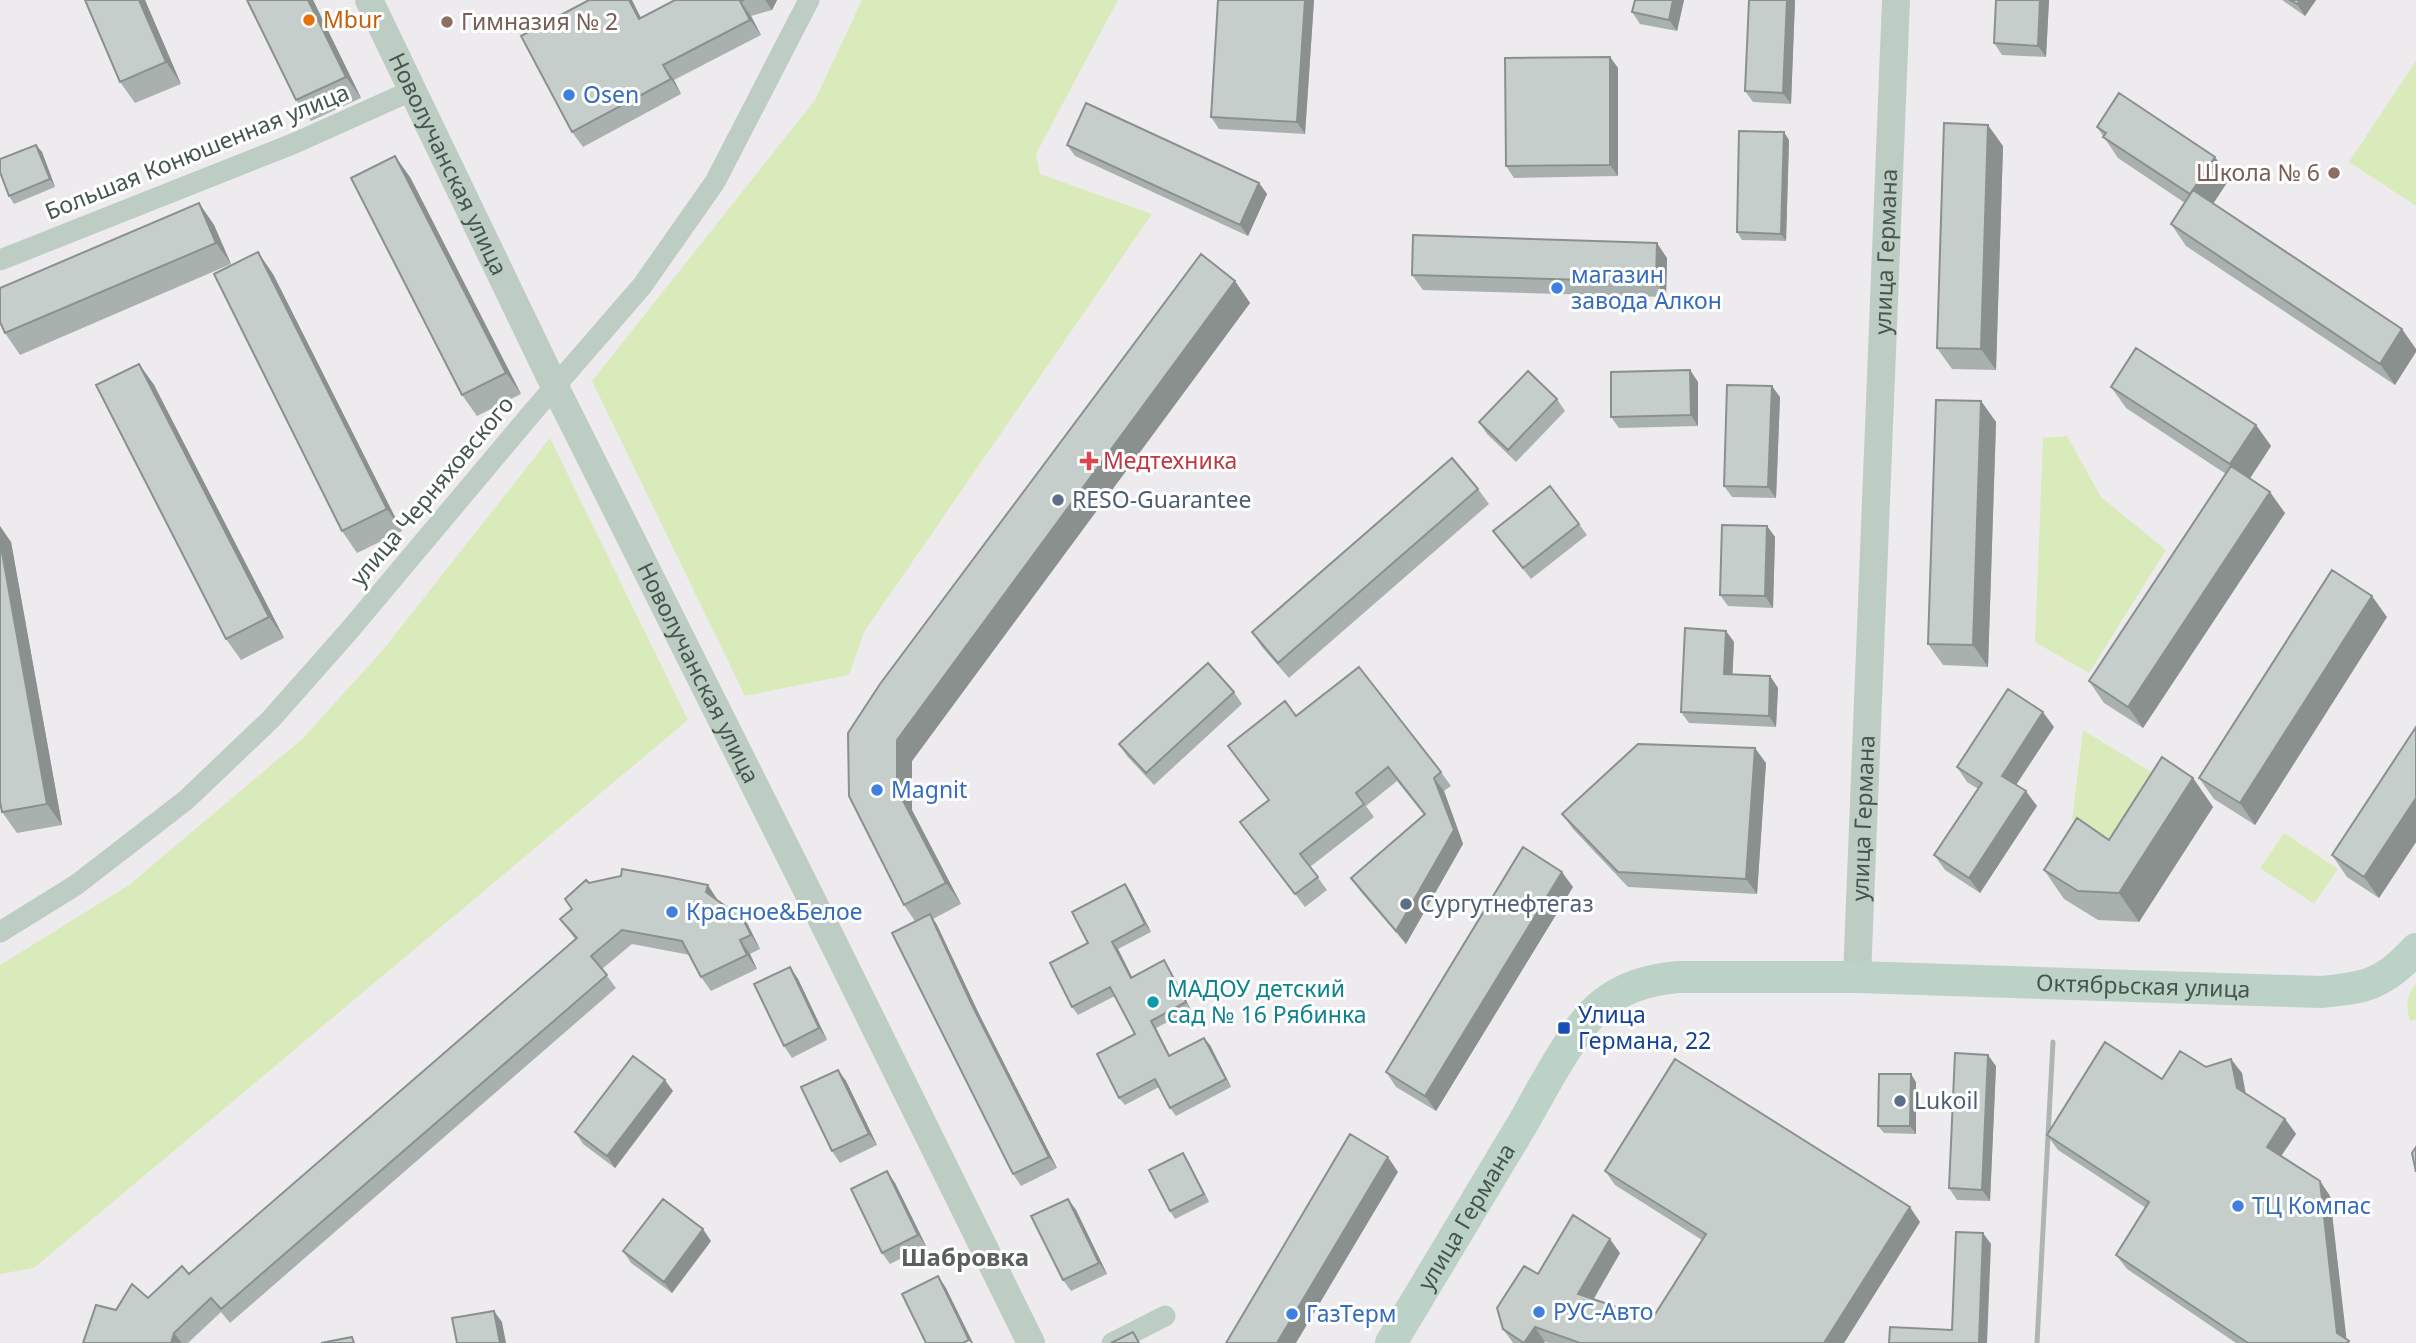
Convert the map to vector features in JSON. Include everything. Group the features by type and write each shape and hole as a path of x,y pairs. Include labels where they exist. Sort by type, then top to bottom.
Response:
{"main road":[{"name":"Октябрьская улица","path":"1857,977 2321,992 2370,985 2397,968 2416,949"},
{"name":"улица Германа","path":"1391,1343 1553,1071 1587,1018 1606,1001 1633,986 1670,978 1857,977"}],"street":[{"name":"Новолучанская улица","path":"369,0 555,387 1031,1343"},
{"name":"улица Черняховского","path":"0,932 76,885 186,800 271,719 348,632 642,286 715,182 809,0"},
{"name":"улица Германа","path":"1857,977 1896,0"},
{"name":"Большая Конюшенная улица","path":"0,260 284,147 413,90"},
{"path":"1112,1343 1165,1316"}],"green space":[{"path":"862,0 1118,0 1036,154 1040,174 1152,214 864,632 849,675 745,696 592,381 815,100"},
{"path":"2416,61 2416,206 2349,162"},
{"path":"2067,436 2101,497 2166,550 2089,673 2035,642 2043,438"},
{"path":"550,438 688,720 34,1268 0,1274 0,965 129,885 302,739 382,651"},
{"path":"2083,730 2174,786 2127,861 2072,819"},
{"path":"2284,833 2338,869 2314,904 2260,868"},
{"path":"2416,983 2416,1020 2410,1021 2408,1001"}],"building":[{"path":"85,0 139,0 166,62 120,82"},
{"path":"247,0 308,0 346,77 296,100"},
{"path":"589,0 629,0 639,19 675,0 744,0 740,1 750,20 663,65 671,79 572,132 521,36"},
{"path":"1218,0 1305,0 1297,122 1211,117"},
{"path":"1635,0 1673,0 1669,20 1632,12"},
{"path":"1749,0 1787,0 1783,93 1745,91"},
{"path":"1996,0 2040,0 2038,46 1994,43"},
{"path":"1610,57 1610,165 1506,166 1505,58"},
{"path":"2119,93 2215,157 2190,194 2103,137 2106,133 2097,127"},
{"path":"1086,103 1259,183 1240,225 1067,145"},
{"path":"1944,123 1988,125 1981,349 1937,348"},
{"path":"1739,131 1784,132 1781,234 1737,232"},
{"path":"36,145 50,179 9,196 0,172 0,159"},
{"path":"395,156 506,373 462,395 351,178"},
{"path":"2193,190 2402,329 2380,364 2171,224"},
{"path":"199,203 216,243 5,333 0,322 0,288"},
{"path":"1413,235 1657,243 1656,282 1412,275"},
{"path":"258,252 387,509 342,531 214,274"},
{"path":"1201,254 1235,281 897,740 897,789 946,883 904,905 849,796 848,733 880,684"},
{"path":"2136,348 2256,425 2230,464 2111,387"},
{"path":"139,364 269,617 226,639 96,385"},
{"path":"1690,370 1691,415 1611,417 1611,372"},
{"path":"1528,371 1557,399 1508,450 1479,422"},
{"path":"1727,385 1772,386 1768,487 1724,486"},
{"path":"1936,400 1981,401 1973,645 1928,644"},
{"path":"1452,458 1478,489 1278,663 1252,632"},
{"path":"2231,466 2270,492 2128,707 2089,681"},
{"path":"1550,486 1579,524 1523,568 1493,531"},
{"path":"1722,525 1767,526 1765,596 1720,595"},
{"path":"0,541 47,804 2,812 0,802"},
{"path":"2332,570 2372,596 2240,803 2199,778"},
{"path":"1685,628 1726,631 1724,674 1770,676 1769,716 1681,712"},
{"path":"1208,663 1234,692 1146,773 1119,744"},
{"path":"1359,667 1441,772 1434,778 1454,830 1396,931 1351,878 1425,814 1388,767 1356,793 1364,804 1300,854 1318,877 1295,894 1240,822 1269,800 1228,746 1285,701 1296,716"},
{"path":"2008,689 2043,712 2002,776 2026,791 1969,878 1934,855 1982,783 1957,767"},
{"path":"2416,727 2416,798 2364,877 2332,855"},
{"path":"1638,744 1755,748 1746,879 1618,872 1562,814"},
{"path":"2162,757 2193,778 2119,893 2078,891 2044,870 2077,818 2109,840"},
{"path":"1523,847 1562,872 1425,1096 1386,1072"},
{"path":"622,869 708,885 706,892 732,911 738,909 751,935 740,940 747,955 701,977 682,941 622,930 591,956 607,975 221,1309 211,1298 174,1333 171,1343 83,1343 96,1305 116,1310 132,1284 148,1298 182,1266 189,1274 577,938 560,919 572,909 565,899 586,880 589,883 621,876"},
{"name":"МАДОУ детский сад № 16 Рябинка","path":"1125,884 1145,924 1112,942 1131,978 1164,960 1186,1002 1151,1021 1169,1056 1204,1038 1226,1079 1170,1108 1155,1079 1119,1098 1097,1054 1135,1034 1110,987 1072,1007 1050,963 1088,943 1072,912"},
{"path":"930,914 971,1003 1049,1157 1013,1174 892,933"},
{"path":"790,967 819,1028 784,1046 754,984"},
{"name":"ТЦ Компас","path":"2105,1042 2162,1079 2180,1051 2206,1067 2231,1059 2237,1088 2285,1119 2267,1147 2320,1181 2337,1333 2349,1341 2347,1343 2248,1343 2116,1255 2149,1202 2047,1135"},
{"path":"1955,1053 1988,1055 1982,1190 1949,1188"},
{"path":"633,1056 665,1080 607,1156 575,1132"},
{"path":"1675,1059 1910,1207 1824,1343 1580,1343 1535,1327 1524,1343 1503,1329 1497,1308 1524,1266 1538,1274 1573,1215 1610,1239 1578,1294 1652,1319 1706,1234 1605,1171"},
{"path":"838,1070 869,1134 832,1151 801,1087"},
{"path":"1879,1074 1911,1074 1910,1126 1878,1126"},
{"path":"1350,1134 1388,1157 1277,1343 1226,1343"},
{"path":"2416,1147 2416,1172 2412,1153"},
{"path":"1183,1153 1204,1194 1170,1211 1149,1170"},
{"path":"887,1171 918,1235 882,1253 851,1189"},
{"path":"663,1199 703,1229 664,1282 623,1251"},
{"path":"1068,1199 1099,1263 1063,1280 1031,1216"},
{"path":"1956,1232 1983,1233 1979,1343 1889,1343 1890,1327 1952,1330"},
{"path":"938,1276 969,1340 963,1343 926,1343 902,1294"},
{"path":"494,1311 500,1343 457,1343 452,1318"},
{"path":"1133,1332 1139,1343 1111,1343"},
{"path":"352,1337 354,1343 321,1343"}],"railway":[{"path":"2037,1343 2053,1042"}],"place":[{"name":"Mbur","path":"309,20"},
{"name":"Гимназия № 2","path":"447,22"},
{"name":"Osen","path":"569,95"},
{"name":"Школа № 6","path":"2334,173"},
{"name":"магазин завода Алкон","path":"1557,288"},
{"name":"Медтехника","path":"1089,461"},
{"name":"RESO-Guarantee","path":"1058,500"},
{"name":"Magnit","path":"877,790"},
{"name":"Сургутнефтегаз","path":"1406,904"},
{"name":"Красное&Белое","path":"672,912"},
{"name":"МАДОУ детский сад № 16 Рябинка","path":"1153,1002"},
{"name":"Улица Германа, 22","path":"1564,1028"},
{"name":"Lukoil","path":"1900,1101"},
{"name":"ТЦ Компас","path":"2238,1206"},
{"name":"РУС-Авто","path":"1539,1312"},
{"name":"ГазТерм","path":"1292,1314"}],"district":[{"name":"Шабровка","path":"965,1258"}]}
